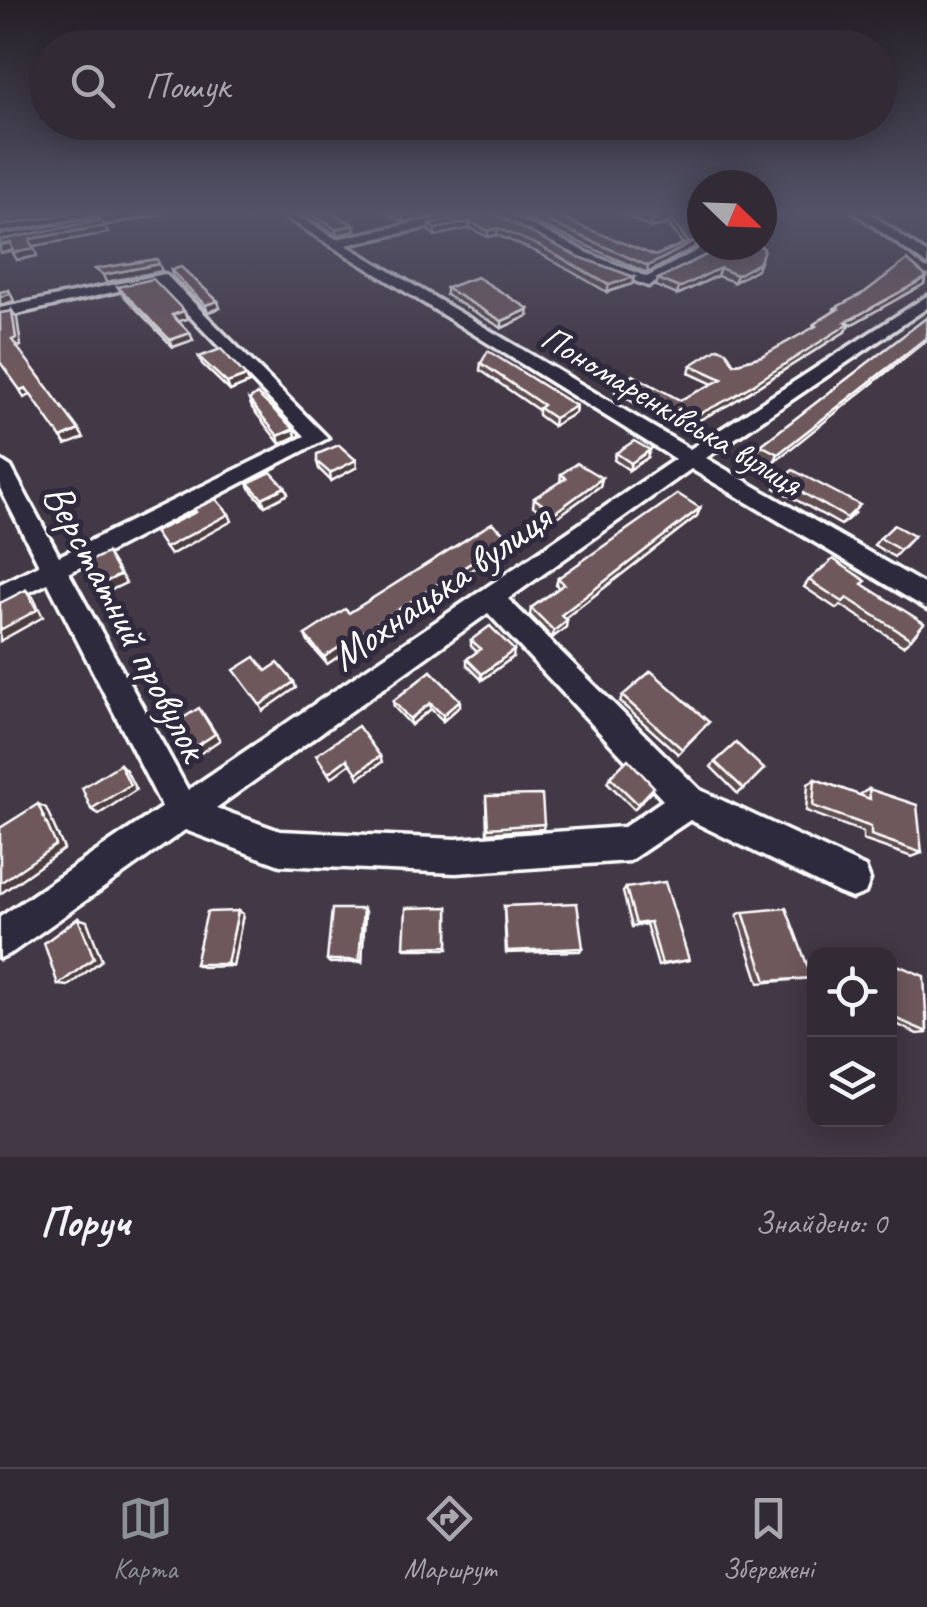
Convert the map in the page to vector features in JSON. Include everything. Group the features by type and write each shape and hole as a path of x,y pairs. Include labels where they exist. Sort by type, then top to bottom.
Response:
{"street":[{"name":"Пономаренківська вулиця","path":"373,266 447,314 927,599"},
{"path":"608,266 648,282 678,266"},
{"path":"0,313 160,278 318,438 0,596"},
{"name":"Мохнацька вулиця","path":"0,938 871,334 927,301"},
{"name":"Верстатний провулок","path":"0,466 182,812"},
{"path":"491,599 688,802 852,880"},
{"path":"182,812 280,848 456,856 629,844 688,802"}],"building":[{"path":"114,266 149,266 103,275 95,269"},
{"path":"575,266 604,266 634,277 609,285"},
{"path":"684,266 753,266 737,275 720,268 679,288 658,279"},
{"path":"899,266 914,266 927,277 846,322 850,323 733,397 685,421 617,384 633,375 680,400 722,379 691,365 718,348 726,351 734,364 762,356 816,326 838,309 835,308 865,292"},
{"path":"181,267 218,301 205,305 171,270"},
{"path":"477,277 529,309 502,321 446,288"},
{"path":"153,279 184,311 172,315 190,333 170,340 118,287"},
{"path":"12,311 16,338 12,340 79,430 61,438 26,388 20,390 0,362 0,313"},
{"path":"926,318 927,337 778,454 761,445"},
{"path":"221,349 246,376 227,383 199,357"},
{"path":"488,351 576,406 554,418 539,408 543,405 481,363"},
{"path":"257,394 294,429 278,436 249,400"},
{"path":"634,441 650,450 631,463 616,453"},
{"path":"339,445 356,460 330,473 317,462 317,454"},
{"path":"577,463 602,478 554,513 534,498 566,478 561,474"},
{"path":"793,470 860,505 847,518 780,480"},
{"path":"271,472 285,487 262,498 248,483"},
{"path":"678,494 700,508 561,615 567,620 554,631 531,608 564,584 558,578"},
{"path":"216,499 229,514 165,548 154,532"},
{"path":"492,523 515,542 494,556 488,552 324,657 305,635 345,609 349,613"},
{"path":"894,525 914,536 900,550 880,538"},
{"path":"107,553 120,575 93,588 81,565"},
{"path":"833,559 866,581 862,584 924,623 911,639 847,598 843,602 809,580"},
{"path":"26,590 37,610 0,630 0,603"},
{"path":"490,626 514,650 482,674 467,659 481,649 471,640"},
{"path":"255,657 266,671 278,663 294,682 260,705 234,670"},
{"path":"431,671 460,700 443,715 430,703 410,719 393,701"},
{"path":"651,671 709,722 682,749 622,696"},
{"path":"199,708 215,734 180,757 166,729"},
{"path":"358,726 380,756 357,773 347,759 328,773 316,755"},
{"path":"736,743 764,769 744,789 715,762"},
{"path":"628,759 654,787 638,804 610,777"},
{"path":"120,764 130,785 91,809 82,788"},
{"path":"815,779 870,799 869,789 917,805 922,853 871,835 871,827 813,806"},
{"path":"542,795 544,824 488,828 486,796"},
{"path":"38,804 56,845 0,883 0,828"},
{"path":"665,882 689,960 662,964 650,922 636,924 626,888"},
{"path":"577,903 583,948 507,951 504,906"},
{"path":"448,907 448,946 404,947 406,908"},
{"path":"786,908 807,965 807,978 766,981 743,912"},
{"path":"332,909 363,909 359,960 327,960"},
{"path":"238,911 227,964 195,964 207,912"},
{"path":"78,918 94,958 58,985 44,943"},
{"path":"897,965 924,976 927,1032 897,1019"}]}
